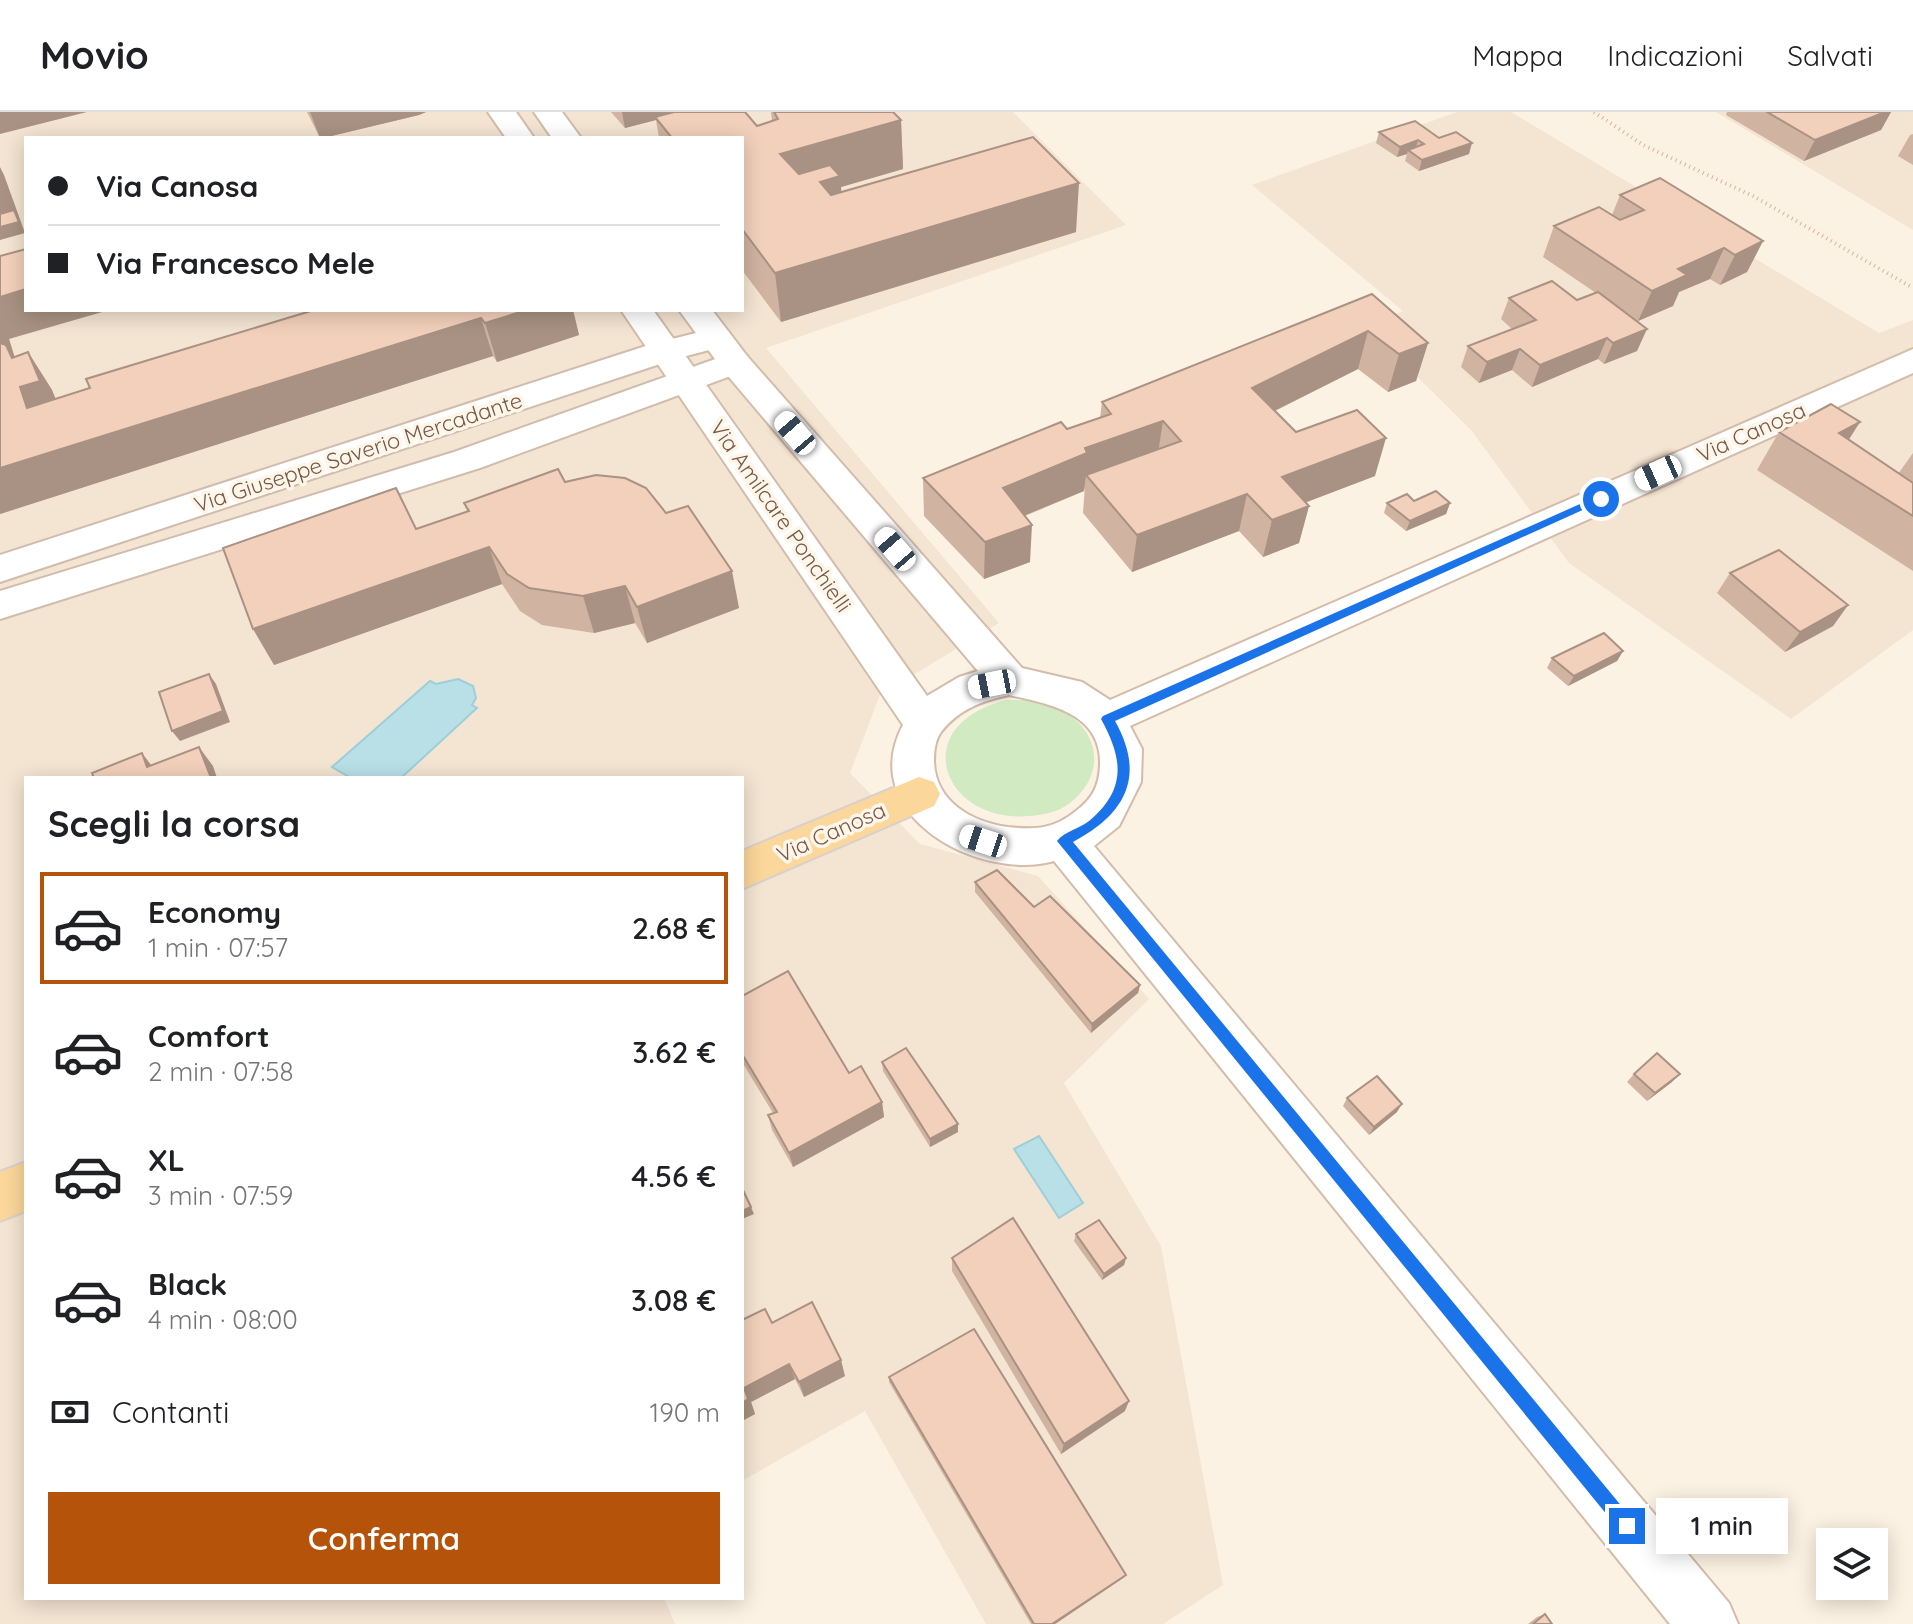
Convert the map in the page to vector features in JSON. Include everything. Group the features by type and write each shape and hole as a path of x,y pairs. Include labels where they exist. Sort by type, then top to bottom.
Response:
{"main road":[{"path":"502,112 519,136"},
{"path":"548,112 566,136"},
{"name":"Via Amilcare Ponchielli","path":"638,312 924,723"},
{"path":"715,337 1009,680"},
{"name":"Via Giuseppe Saverio Mercadante","path":"0,569 664,351 715,337"},
{"name":"Via Giuseppe Saverio Mercadante","path":"0,605 467,460 687,380 715,337"},
{"name":"Via Canosa","path":"1107,719 1913,360"},
{"path":"1009,680 1037,682 1064,690 1088,702 1107,719 1122,745 1125,775 1114,802 1092,826 1064,841 1036,847 1000,846 966,836 938,818 919,794 912,769 914,745 924,723 946,701 966,692 1009,680"},
{"name":"Via Canosa","path":"744,870 919,794"},
{"path":"1064,841 1708,1624"},
{"path":"0,1197 24,1187"}],"path":[{"path":"1594,112 1643,145 1753,196 1913,288"}],"shaded area":[{"path":"0,112 1013,112 1126,225 766,348 999,623 880,695 850,773 920,844 1038,876 1149,999 1064,1083 1161,1246 1223,1585 1163,1624 986,1624 865,1411 744,1480 744,776 24,776 24,1600 665,1600 675,1624 0,1624"},
{"path":"1457,112 1511,112 1879,333 1913,320 1913,630 1791,719 1569,563 1471,430 1367,327 1403,311 1252,185"},
{"path":"1716,112 1913,112 1913,230"}],"green space":[{"path":"1007,700 1026,700 1055,707 1082,726 1090,738 1094,765 1090,778 1082,791 1061,809 1030,816 999,814 975,805 957,789 947,770 946,749 955,729 975,712"}],"water":[{"path":"458,679 473,686 476,698 472,705 477,708 403,776 348,776 332,767 430,681 436,684"},
{"path":"1039,1136 1083,1203 1059,1218 1014,1149"}],"building":[{"path":"674,112 745,112 757,126 778,119 774,112 893,112 901,120 780,154 799,174 830,165 840,176 820,182 831,195 1033,137 1079,183 775,273 744,232 744,136 670,136 655,117"},
{"path":"1767,112 1885,112 1815,140"},
{"path":"1415,121 1439,138 1456,132 1472,143 1422,160 1408,150 1424,144 1418,140 1400,147 1379,132"},
{"path":"1660,178 1763,241 1735,255 1724,248 1678,269 1687,275 1652,291 1554,226 1599,207 1620,220 1644,210 1620,195"},
{"path":"14,210 19,222 0,227 0,214"},
{"path":"24,250 24,290 0,297 0,256"},
{"path":"1552,281 1577,300 1598,292 1647,329 1613,343 1607,338 1540,365 1520,349 1487,362 1468,346 1536,320 1509,298"},
{"path":"1372,294 1428,343 1399,354 1368,331 1252,388 1296,432 1357,410 1386,438 1282,477 1309,506 1272,520 1247,494 1137,535 1086,475 1181,441 1163,421 1085,448 1087,453 1003,488 1032,525 985,542 923,478 1061,422 1067,429 1111,414 1102,402"},
{"path":"307,312 521,312 485,323 481,318 0,468 0,343 6,345 12,358 28,352 40,381 20,387 27,408 90,388 86,379"},
{"path":"1831,404 1860,422 1839,433 1913,483 1913,516 1779,432"},
{"path":"558,469 565,482 596,475 625,478 646,488 666,513 688,506 732,571 637,607 625,586 583,596 529,588 507,574 489,547 253,629 223,548 396,488 416,529 469,511 464,503"},
{"path":"1436,491 1450,503 1410,521 1387,503 1407,494 1414,501"},
{"path":"1779,550 1848,605 1800,632 1730,573"},
{"path":"1604,633 1623,651 1574,676 1552,658"},
{"path":"209,674 223,711 172,731 159,692"},
{"path":"199,747 210,776 93,776 92,773 142,753 147,767"},
{"path":"997,870 1034,907 1050,896 1140,985 1092,1024 975,882"},
{"path":"788,971 849,1073 861,1066 882,1102 789,1153 768,1115 777,1112 744,1057 744,995"},
{"path":"906,1048 958,1124 930,1139 882,1062"},
{"path":"1657,1053 1680,1074 1655,1093 1634,1074"},
{"path":"1377,1076 1402,1104 1374,1127 1347,1098"},
{"path":"744,1192 751,1207 744,1210"},
{"path":"1013,1218 1129,1401 1064,1444 952,1258"},
{"path":"1099,1220 1126,1258 1104,1274 1076,1234"},
{"path":"812,1302 841,1360 799,1382 789,1364 744,1388 744,1319 765,1309 772,1323"},
{"path":"974,1329 1126,1575 1052,1624 1034,1624 889,1377"},
{"path":"1545,1614 1552,1624 1533,1624"}],"route":[{"path":"1601,499 1107,719 1122,745 1125,775 1114,802 1092,826 1064,841 1627,1526"}]}
